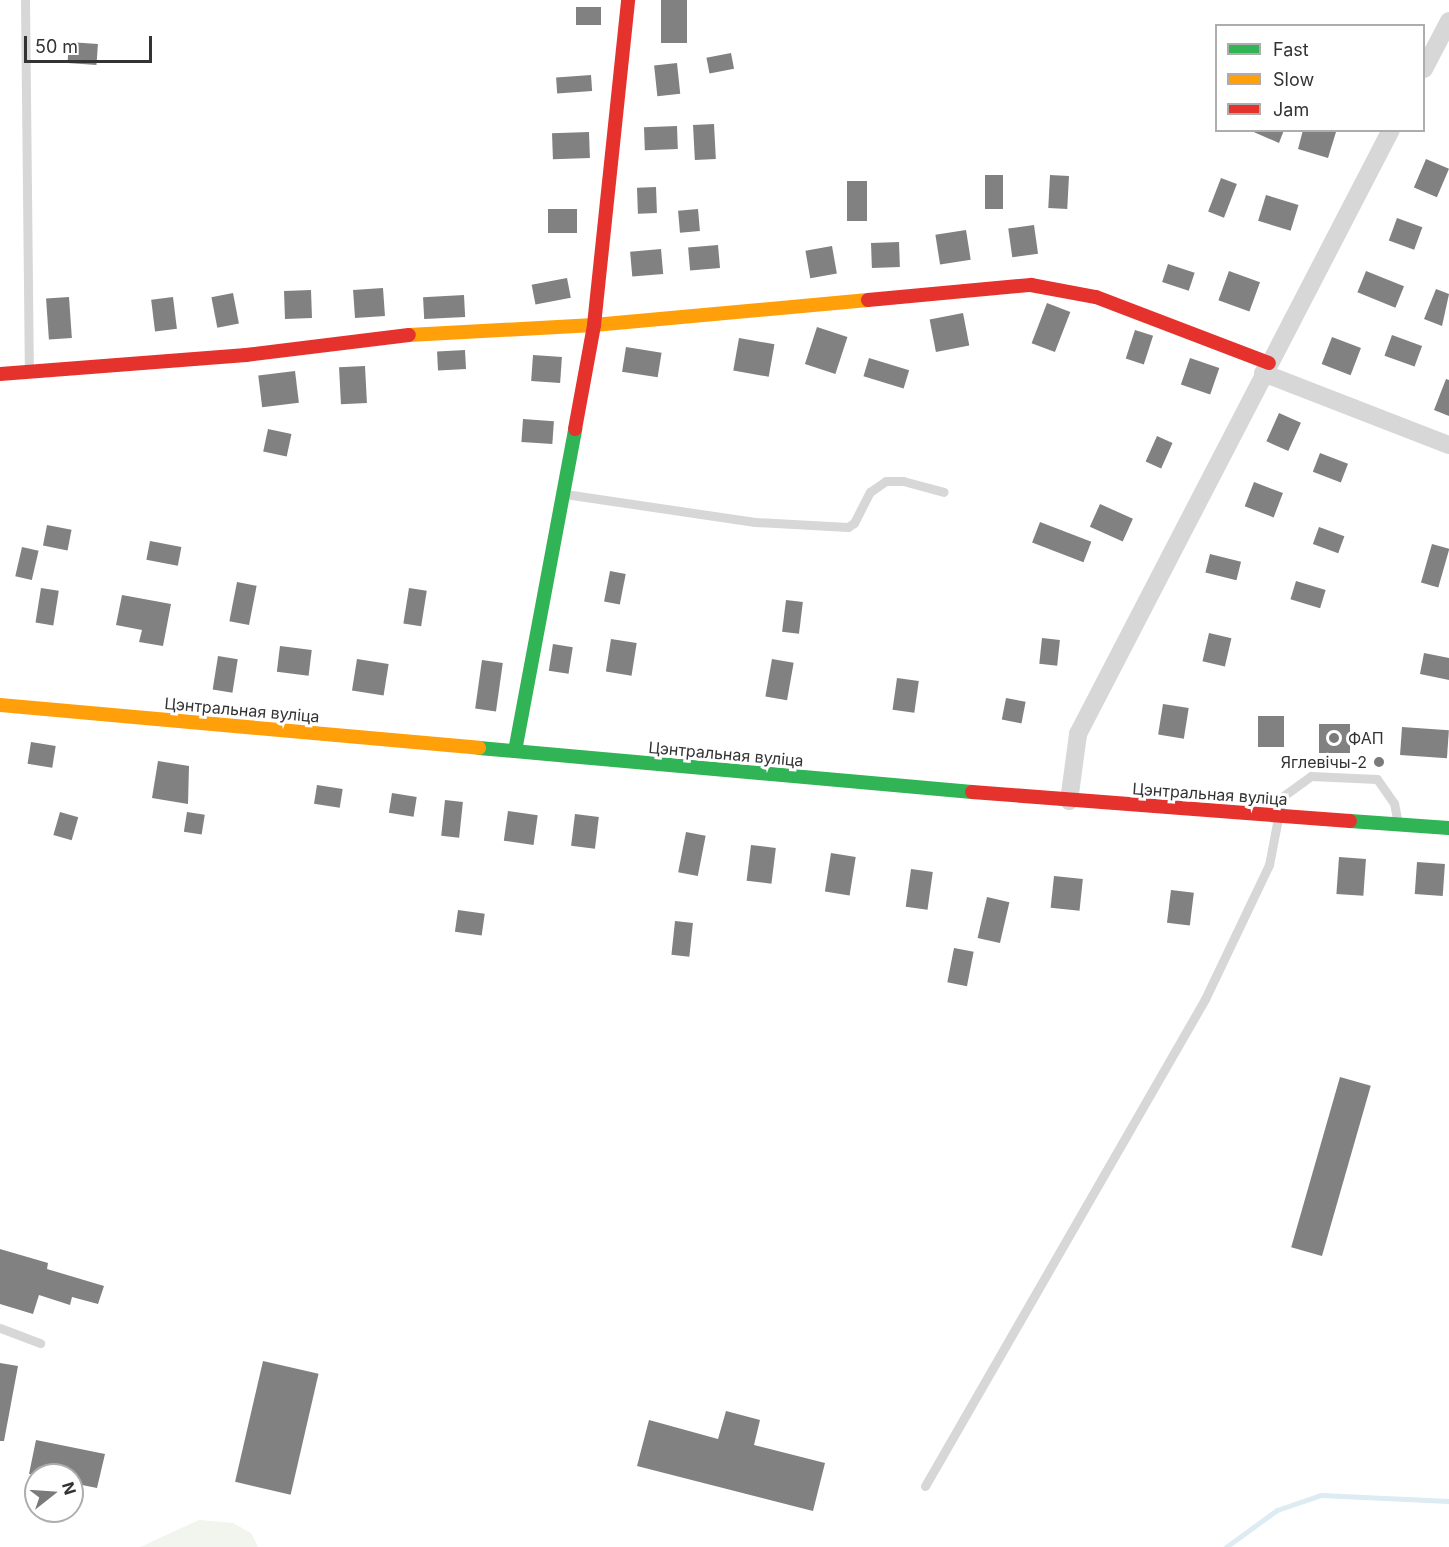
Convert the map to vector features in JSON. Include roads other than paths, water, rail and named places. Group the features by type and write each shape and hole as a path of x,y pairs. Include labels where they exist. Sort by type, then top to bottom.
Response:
{"street":[{"path":"515,751 594,325 628,0"},
{"path":"1425,67 1449,21"},
{"path":"1070,801 1078,734 1390,132"},
{"path":"0,374 246,356 448,330 594,325 1031,285 1096,297 1449,445"},
{"name":"Цэнтральная вуліца","path":"0,705 1070,801 1449,828"}],"lane":[{"path":"25,0 29,372"},
{"path":"562,494 755,522 848,526 854,523 870,492 886,481 903,481 944,492"},
{"path":"925,1486 1205,999 1269,865 1282,797 1311,776 1377,779 1384,785 1394,803 1398,824"},
{"path":"0,1328 40,1343"}],"waterway":[{"path":"1226,1547 1277,1510 1321,1495 1449,1501"}],"place":[{"name":"ФАП","path":"1334,738"},
{"name":"Яглевічы-2","path":"1379,762"}]}
